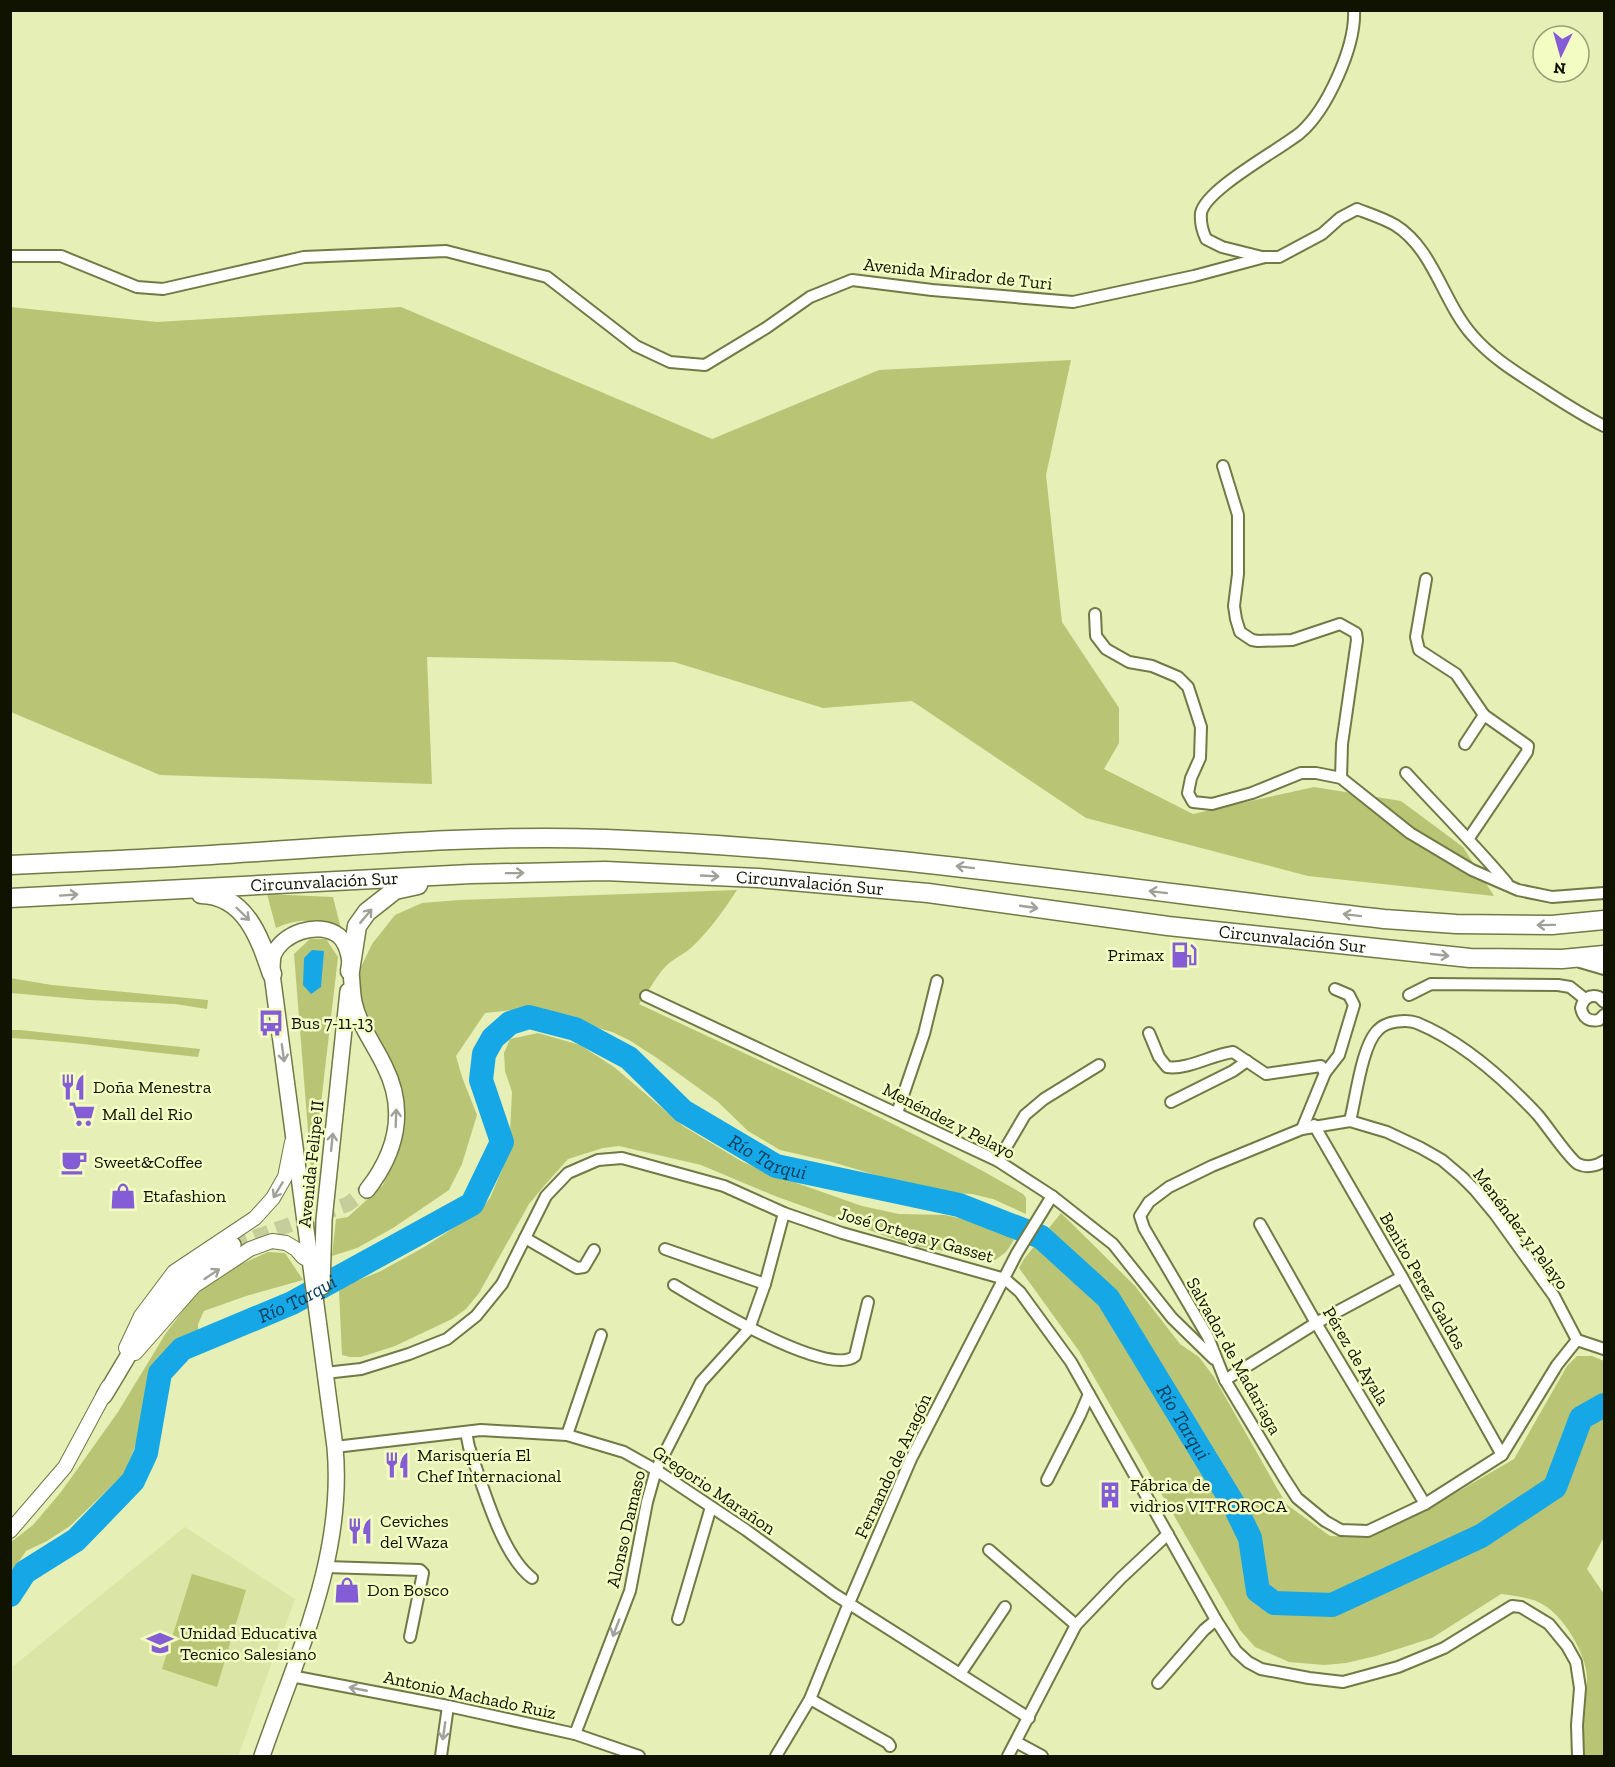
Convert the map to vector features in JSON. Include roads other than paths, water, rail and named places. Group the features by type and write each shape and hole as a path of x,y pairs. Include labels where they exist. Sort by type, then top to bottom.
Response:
{"highway":[{"name":"Circunvalación Sur","path":"10,865 213,855 412,841 603,839 759,847 910,860 1384,919 1456,924 1552,925 1605,920"},
{"name":"Circunvalación Sur","path":"10,898 471,874 605,871 758,878 928,893 1168,926 1470,958 1562,959 1605,955"},
{"path":"350,971 357,926 367,912 395,890 471,874"},
{"path":"149,891 219,897 240,910 258,934 272,974"}],"main road":[{"path":"272,974 273,956 282,941 295,934 312,929 325,930 338,936 347,947 354,1002 360,1022 385,1066 396,1100 397,1121 388,1156 380,1173 367,1190"},
{"name":"Avenida Felipe II","path":"315,1264 324,1220 350,971"},
{"name":"Avenida Felipe II","path":"262,1756 291,1676 326,1567 335,1520 337,1493 335,1447 324,1368 315,1264 272,974"},
{"path":"104,1396 154,1317 173,1293 196,1270 233,1245"}],"street":[{"path":"1265,257 1222,247 1206,239 1201,227 1202,210 1217,191 1301,132 1314,117 1345,63 1353,38 1354,10"},
{"name":"Avenida Mirador de Turi","path":"10,256 61,256 137,287 163,289 304,257 446,250 547,278 636,346 670,362 705,365 766,328 810,297 852,280 932,290 1073,302 1194,276 1265,257 1279,258 1322,234 1340,218 1357,209 1383,218 1403,231 1420,248 1461,323 1494,357 1575,410 1605,426"},
{"path":"1223,466 1238,515 1238,574 1234,606 1240,632 1252,640 1265,642 1292,640 1340,624 1356,633 1357,640 1342,744 1341,778"},
{"path":"1426,579 1416,637 1419,650 1456,674 1484,715 1528,746 1527,752 1469,838"},
{"path":"1095,614 1096,636 1106,649 1129,662 1152,666 1178,677 1188,687 1201,728 1200,758 1191,778 1188,793 1193,801 1212,804 1252,793 1301,773 1316,773 1341,778 1410,833 1472,870 1509,886 1552,897 1605,893"},
{"path":"1465,744 1484,715"},
{"path":"1406,773 1433,804 1469,838 1509,886"},
{"path":"1562,959 1605,969"},
{"path":"897,1113 924,1034 937,981"},
{"path":"1409,995 1431,984 1558,985 1570,987 1585,999"},
{"path":"1302,1129 1325,1073 1339,1055 1354,1005 1349,995 1335,989"},
{"path":"1605,1002 1594,995 1585,999 1581,1008 1585,1017 1594,1021 1605,1015"},
{"name":"Menéndez y Pelayo","path":"646,996 998,1161 1049,1201 1113,1244 1172,1318 1219,1364"},
{"path":"1350,1121 1367,1046 1378,1029 1399,1021 1415,1022 1440,1034 1496,1073 1538,1115 1577,1163 1587,1166 1605,1161"},
{"path":"1149,1033 1159,1057 1167,1067 1176,1068 1215,1055 1233,1052 1266,1074 1321,1066 1325,1073"},
{"path":"1171,1102 1233,1071 1247,1061"},
{"path":"998,1161 1025,1115 1044,1099 1099,1065"},
{"name":"Menéndez y Pelayo","path":"1140,1216 1149,1202 1169,1187 1212,1166 1314,1125 1350,1121 1387,1132 1421,1148 1442,1160 1462,1177 1495,1214 1547,1287 1577,1340"},
{"name":"Benito Perez Galdos","path":"1314,1125 1502,1455"},
{"path":"10,1531 65,1467 104,1396 141,1316 174,1272 255,1218 273,1198 285,1177 294,1134"},
{"name":"José Ortega y Gasset","path":"324,1368 361,1369 409,1354 447,1339 476,1316 502,1284 546,1196 568,1173 598,1160 622,1158 724,1186 784,1213 842,1233 1005,1280 1020,1292 1071,1362 1216,1620 1236,1651 1248,1662 1261,1669 1342,1682 1398,1667 1444,1648 1512,1606 1521,1607 1549,1624 1567,1646 1576,1662 1580,1688 1577,1725 1578,1756"},
{"name":"Fernando de Aragón","path":"776,1756 810,1699 911,1459 1017,1253 1049,1201"},
{"name":"Alonso Damaso","path":"575,1734 630,1591 647,1502 656,1470 701,1382 749,1329 765,1284 784,1213"},
{"name":"Salvador de Madariaga","path":"1140,1216 1144,1228 1208,1337 1225,1380 1297,1498 1333,1526 1349,1531 1368,1531 1425,1504 1502,1455 1557,1365 1577,1340"},
{"name":"Pérez de Ayala","path":"1260,1224 1316,1323 1425,1504"},
{"path":"525,1238 577,1268 584,1267 594,1250"},
{"path":"104,1396 129,1360 194,1286 250,1249 272,1241 286,1243 315,1264"},
{"path":"665,1249 765,1284"},
{"path":"1225,1380 1316,1323 1402,1277"},
{"path":"674,1285 749,1329 823,1358 851,1360 855,1356 868,1302"},
{"path":"567,1435 600,1335"},
{"path":"1577,1340 1605,1349"},
{"path":"1047,1480 1089,1394"},
{"name":"Gregorio Marañon","path":"335,1447 481,1431 567,1435 624,1452 656,1470 849,1603 1029,1718"},
{"path":"466,1432 473,1457 506,1543 532,1578"},
{"path":"678,1619 711,1507"},
{"path":"1008,1756 1076,1625 1168,1534"},
{"path":"989,1550 1076,1625"},
{"path":"326,1567 420,1570 423,1574 410,1637"},
{"path":"960,1674 1005,1607"},
{"path":"1158,1683 1204,1630 1216,1620"},
{"name":"Antonio Machado Ruiz","path":"291,1676 448,1706 575,1734 639,1756"},
{"path":"810,1699 890,1746"},
{"path":"441,1756 448,1706"},
{"path":"1016,1742 1042,1756"}],"water":[{"path":"312,950 324,951 321,987 311,994 303,985 304,958"}],"waterway":[{"name":"Río Tarqui","path":"10,1595 25,1572 76,1540 133,1481 146,1453 160,1373 182,1349 292,1303 472,1204 502,1142 481,1080 484,1054 493,1038 510,1023 529,1017 575,1029 629,1058 683,1111 776,1166 959,1205 1041,1237 1108,1298 1234,1505 1250,1538 1258,1591 1274,1603 1332,1605 1481,1536 1555,1487 1581,1418 1604,1405"}],"tunnel":[{"path":"233,1245 348,1204 367,1190"}],"place":[{"name":"Primax","path":"1184,955"},
{"name":"Bus 7-11-13","path":"271,1023"},
{"name":"Doña Menestra","path":"73,1087"},
{"name":"Mall del Rio","path":"82,1114"},
{"name":"Sweet&Coffee","path":"74,1162"},
{"name":"Etafashion","path":"123,1196"},
{"name":"Marisquería El Chef Internacional","path":"397,1465"},
{"name":"Fábrica de vidrios VITROROCA","path":"1110,1495"},
{"name":"Ceviches del Waza","path":"360,1531"},
{"name":"Don Bosco","path":"347,1590"},
{"name":"Unidad Educativa Tecnico Salesiano","path":"160,1643"}]}
